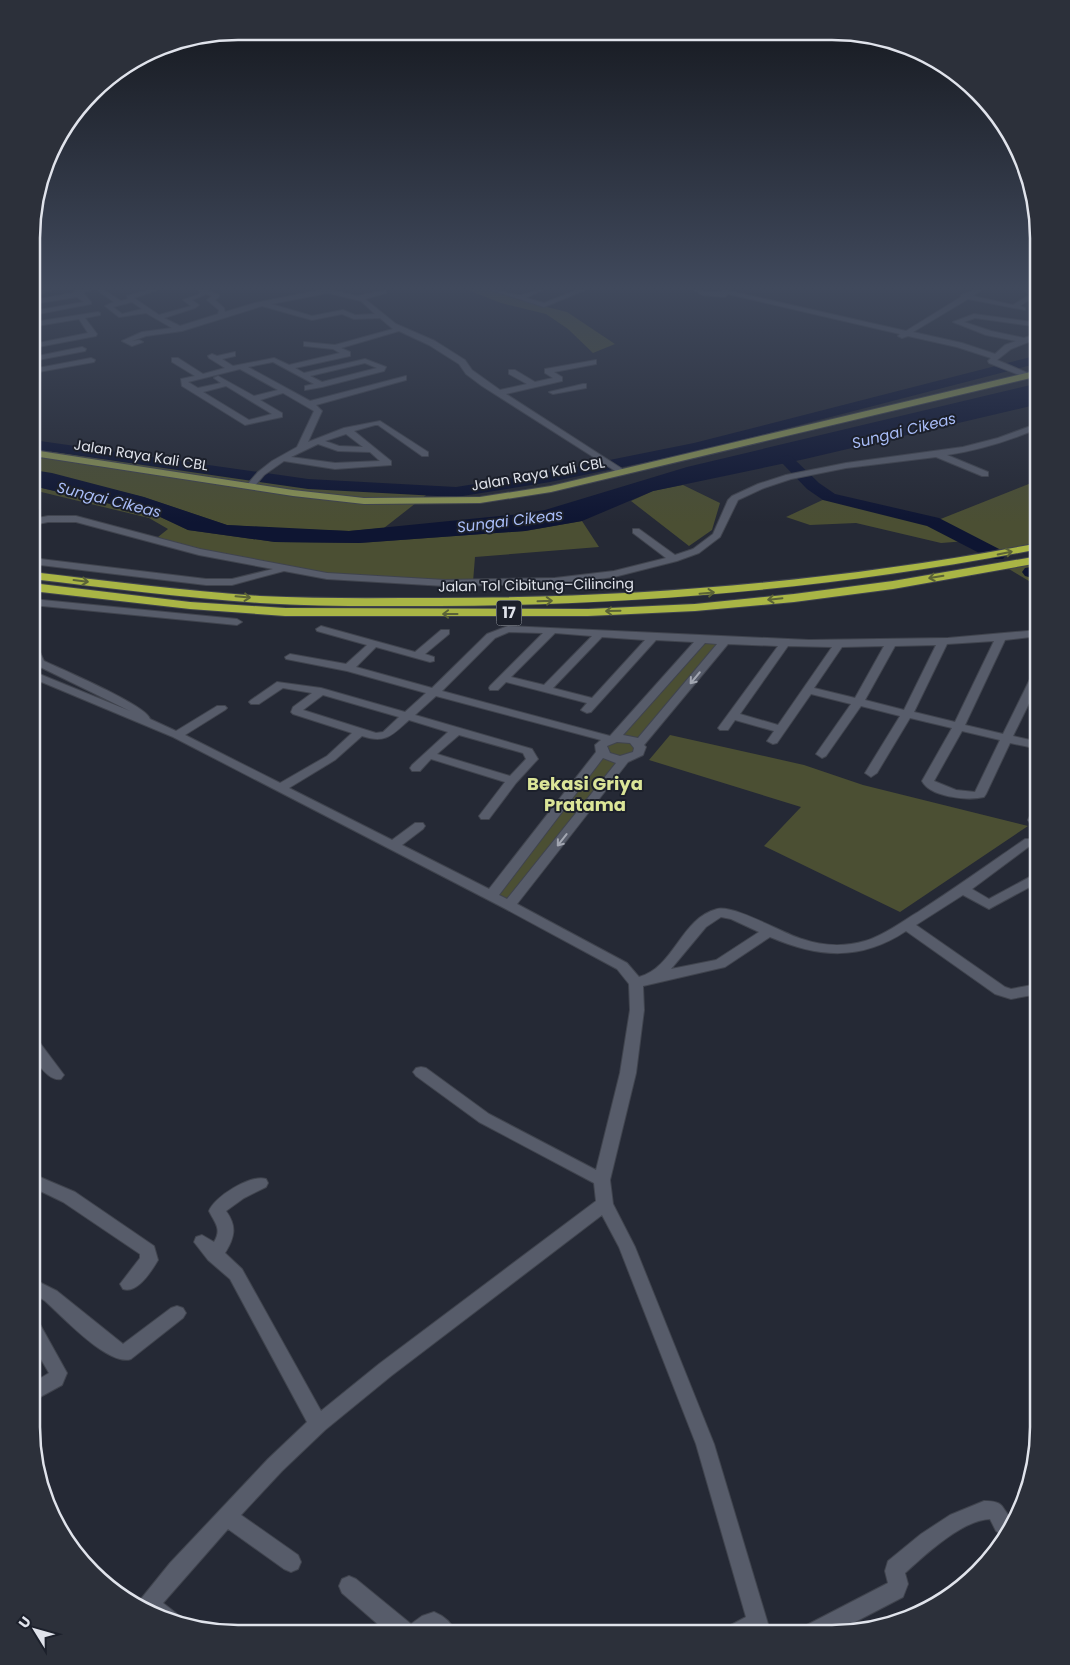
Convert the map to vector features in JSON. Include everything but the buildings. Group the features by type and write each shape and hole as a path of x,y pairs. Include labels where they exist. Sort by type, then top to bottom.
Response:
{"highway":[{"name":"Jalan Tol Cibitung–Cilincing","path":"40,576 136,588 295,601 478,602 642,598 769,588 849,579 972,560 1030,548"},
{"name":"Jalan Tol Cibitung–Cilincing","path":"40,588 124,599 285,612 482,614 647,610 775,600 984,570 1030,561"}],"main road":[{"name":"Jalan Raya Kali CBL","path":"40,457 252,483 364,501 441,502 480,500 529,492 623,472 1030,375"}],"street":[{"path":"40,370 55,368"},
{"path":"188,368 201,376"},
{"path":"218,378 280,415 256,423 246,423 184,383 191,379 232,368"},
{"path":"244,368 318,410 300,450"},
{"path":"290,368 322,385"},
{"path":"304,375 336,368"},
{"path":"308,388 382,368"},
{"path":"465,368 477,379 623,472"},
{"path":"499,393 559,379 548,371 564,368"},
{"path":"1007,368 1027,376"},
{"path":"512,372 561,398"},
{"path":"310,404 403,378"},
{"path":"197,391 227,384"},
{"path":"552,392 583,386"},
{"path":"254,399 285,390"},
{"path":"252,483 283,458 300,450 348,430 380,423 425,454"},
{"path":"40,520 76,519 199,552 327,576 400,581 555,581 614,574 674,559 696,551 717,535 731,502 735,498 777,481 821,471 938,454 994,443 1030,429"},
{"path":"283,458 335,466 388,463 348,430"},
{"path":"318,442 338,448 372,450"},
{"path":"938,454 985,474"},
{"path":"40,513 87,516 144,532 199,552"},
{"path":"636,531 674,559"},
{"path":"230,559 245,569 242,575 232,582"},
{"path":"40,563 206,582 232,582 282,569"},
{"path":"40,603 237,622"},
{"path":"321,629 430,659"},
{"path":"321,691 297,709 297,712 376,737 384,736 409,716 491,636 501,630 514,629 653,638 786,642 892,642 1030,634"},
{"path":"494,688 551,631"},
{"path":"418,656 445,632"},
{"path":"546,689 599,634"},
{"path":"1002,636 958,727 928,781 933,786 959,793 978,795 1030,690"},
{"path":"504,678 546,689 590,706 653,638"},
{"path":"290,657 348,668 612,738 624,738 639,744 641,750 637,755 624,760 610,758 602,752 601,745 612,738 702,640"},
{"path":"639,744 726,640"},
{"path":"871,773 907,714 944,640"},
{"path":"724,728 786,642"},
{"path":"773,741 840,642"},
{"path":"822,754 858,702 892,642"},
{"path":"348,668 375,643"},
{"path":"40,663 132,707 152,725"},
{"path":"40,677 177,735 509,905 622,966 636,982 637,1010 628,1072 602,1180 605,1204 627,1247 705,1444 758,1625"},
{"path":"255,702 282,684 321,691 528,752 532,759 512,780 485,816"},
{"path":"809,690 1030,744"},
{"path":"177,735 221,708"},
{"path":"733,716 781,729"},
{"path":"416,768 457,730"},
{"path":"280,788 332,758 360,732"},
{"path":"492,896 602,752"},
{"path":"429,755 512,780"},
{"path":"509,905 624,760"},
{"path":"393,846 419,826"},
{"path":"655,977 701,924 716,913 731,914 805,947 827,950 874,943 907,925 963,889 1029,842"},
{"path":"963,889 989,905 1030,881"},
{"path":"907,925 1000,991 1011,994 1030,990"},
{"path":"636,982 720,964 768,932"},
{"path":"40,1053 56,1076"},
{"path":"421,1072 484,1118 602,1180"},
{"path":"40,1182 68,1197 148,1251 149,1260 128,1284"},
{"path":"260,1183 238,1193 218,1208 218,1211 227,1223 227,1228 221,1245 208,1248 236,1274 318,1424"},
{"path":"149,1604 226,1517 275,1465 318,1424 385,1370 605,1204"},
{"path":"40,1290 65,1307 113,1349 125,1353 177,1313"},
{"path":"40,1339 58,1373 56,1379 40,1389"},
{"path":"828,1625 896,1590 899,1582 894,1572 896,1568 963,1518 988,1508 995,1510 1004,1525"},
{"path":"226,1517 291,1562"},
{"path":"349,1586 396,1625"},
{"path":"427,1625 434,1622 437,1625"}],"green space":[{"path":"55,448 289,481 383,490 430,492 384,528 349,531 227,525 143,497 40,472 40,460"},
{"path":"1030,484 1030,548 997,555 967,541 941,543 856,523 810,525 786,517 829,497 933,522"},
{"path":"683,485 720,503 712,530 689,546 631,501 653,491"},
{"path":"40,488 154,514 188,530 275,542 359,543 525,531 582,521 599,547 475,557 473,582 340,577 199,552 158,537 168,529 149,518 40,492"},
{"path":"1030,561 1030,582 1004,566"},
{"path":"702,640 726,640 509,905 491,896 609,739"},
{"path":"670,735 804,765 863,785 1028,826 900,912 764,846 801,807 649,760"}],"water":[{"name":"Sungai Cikeas","path":"1030,385 1030,406 805,459 653,491 582,521 525,531 359,543 275,542 188,530 154,514 40,488 40,471 144,497 227,525 349,531 545,510 687,467"}],"waterway":[{"path":"40,446 308,484 456,492 550,477 695,447 1005,368"},
{"path":"787,460 813,486 829,497 933,522 997,555"}],"district":[{"name":"Bekasi Griya Pratama","path":"585,794"}]}
